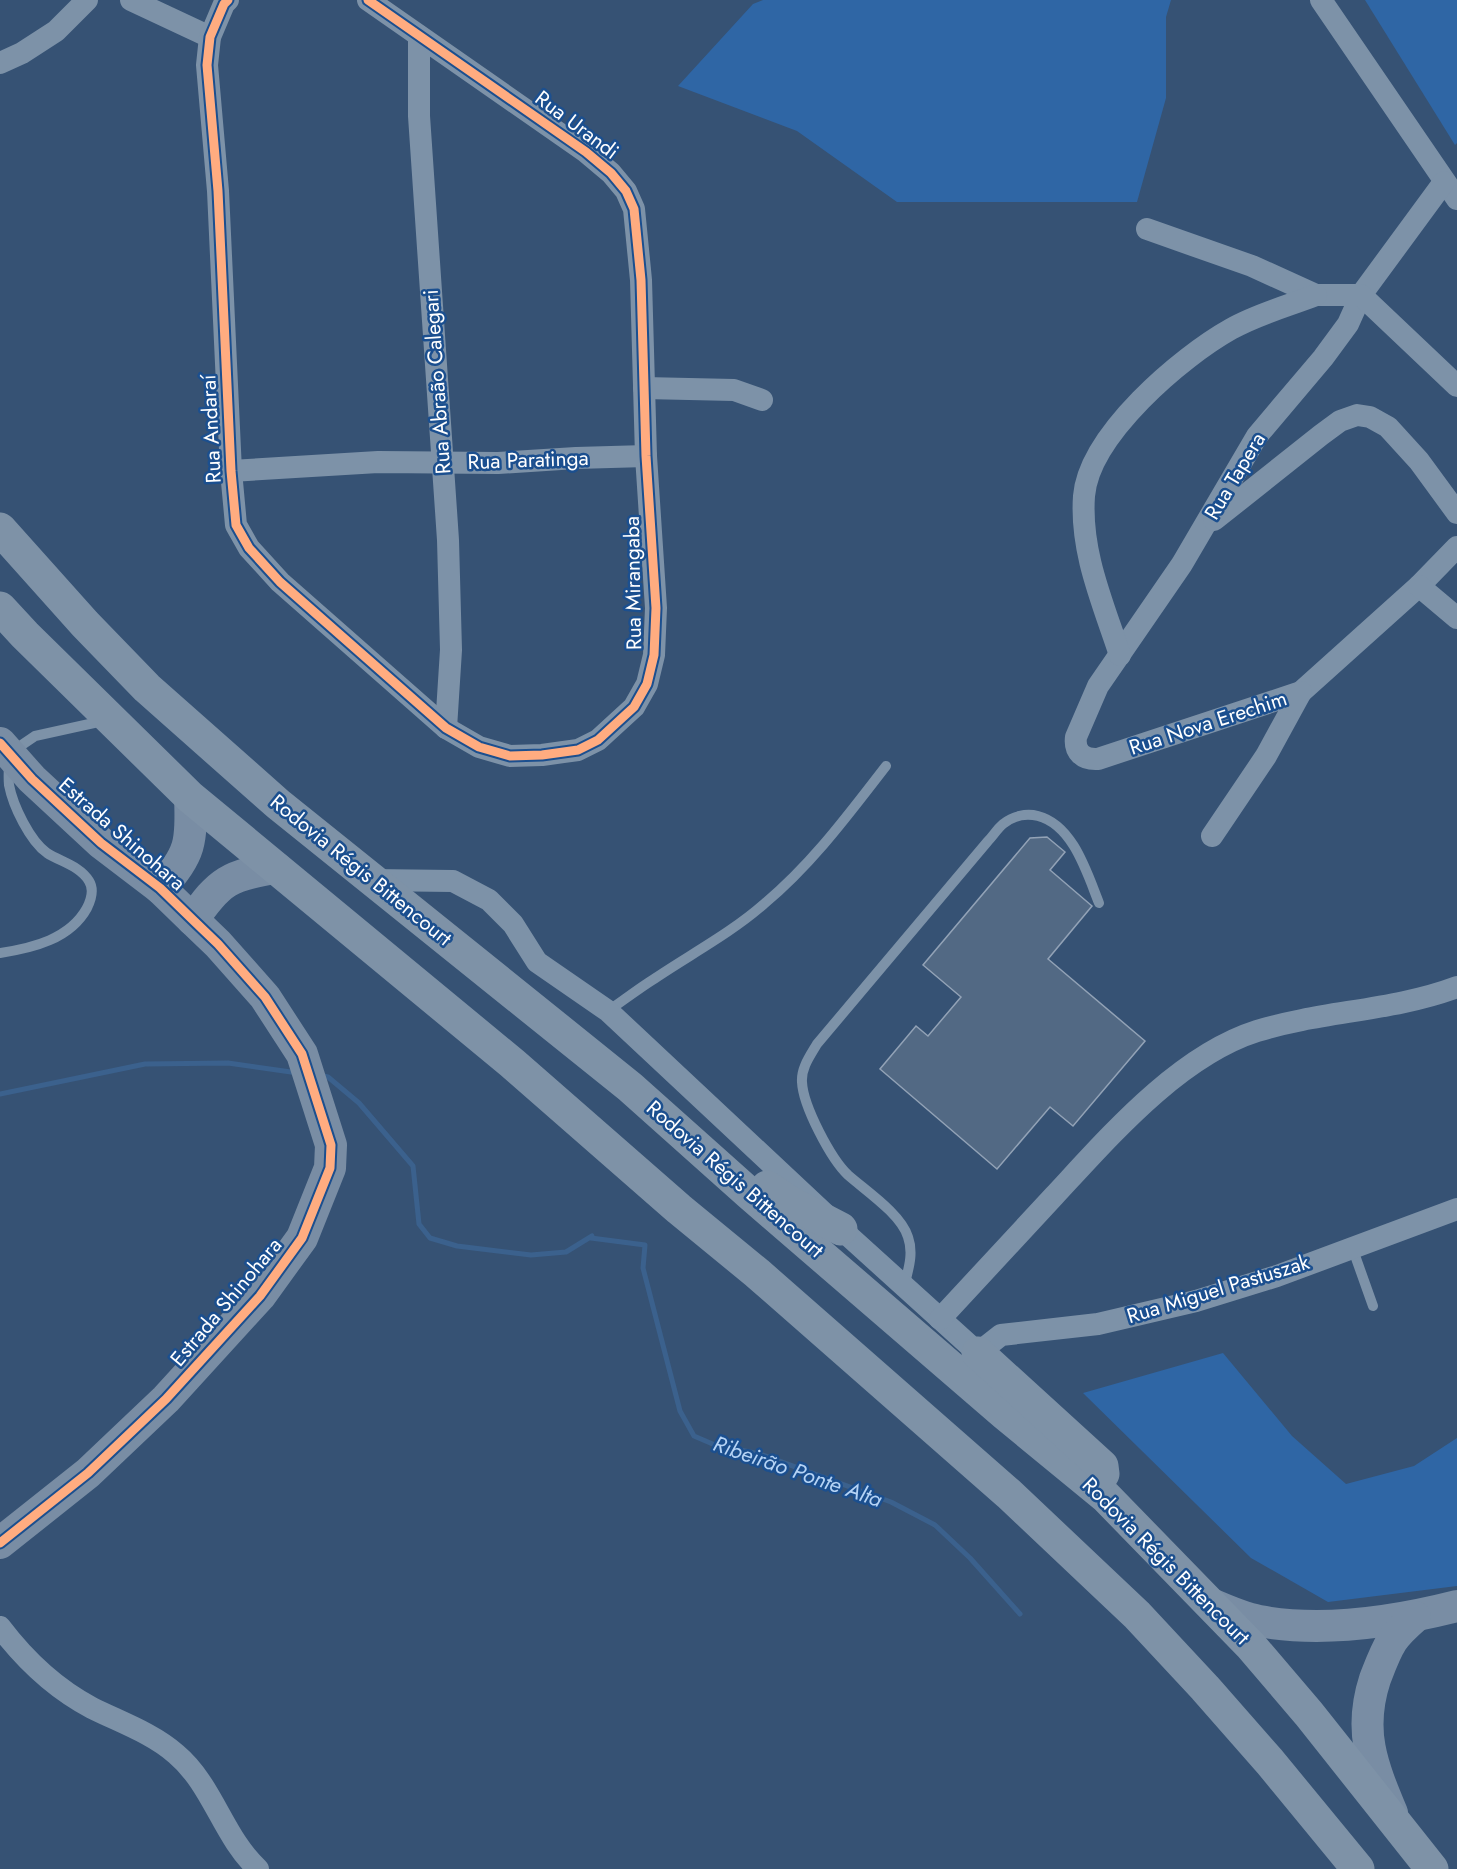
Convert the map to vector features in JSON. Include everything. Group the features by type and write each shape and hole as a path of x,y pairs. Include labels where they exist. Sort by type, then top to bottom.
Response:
{"highway":[{"name":"Rodovia Régis Bittencourt","path":"0,529 85,624 147,688 278,804 630,1087 751,1195 1005,1414 1106,1497 1251,1646 1309,1714 1432,1869"},
{"path":"0,608 190,797 512,1063 679,1209 757,1273 1008,1494 1137,1616 1205,1688 1270,1762 1358,1869"},
{"path":"630,1087 697,1133 754,1179 789,1202 841,1229"},
{"path":"978,1353 1102,1466 1106,1497"}],"street":[{"path":"0,63 22,53 56,31 87,0"},
{"path":"131,0 210,37 224,4 228,0"},
{"name":"Rua Urandi","path":"368,0 586,152 611,173 626,190 634,209 638,240 644,388"},
{"path":"1321,0 1451,190"},
{"name":"Rua Abraão Calegari","path":"419,36 419,116 448,540 451,650 446,728"},
{"name":"Rua Andaraí","path":"210,37 207,65 218,191 231,471 236,525 249,548 262,564 446,728"},
{"name":"Rua Tapera","path":"1114,754 1091,760 1077,752 1075,746 1086,710 1098,686 1206,526 1257,436 1323,358 1348,324 1361,295 1451,190"},
{"path":"1147,229 1252,266 1316,295"},
{"path":"1120,655 1088,560 1084,495 1094,463 1120,425 1157,383 1233,327 1316,295 1361,295 1457,386"},
{"path":"644,388 734,390 762,400"},
{"name":"Rua Mirangaba","path":"446,728 478,747 510,756 542,756 578,750 598,740 634,707 647,684 654,655 656,608 644,388"},
{"path":"1206,526 1255,489 1294,454 1340,421 1357,415 1370,417 1388,427 1419,461 1457,513"},
{"name":"Rua Paratinga","path":"231,471 378,462 498,463 646,456"},
{"name":"Rua Nova Erechim","path":"1212,836 1266,756 1301,692 1419,586 1457,547"},
{"path":"1419,586 1457,618"},
{"name":"Rua Nova Erechim","path":"1114,754 1301,692"},
{"name":"Estrada Shinohara","path":"0,1543 88,1473 166,1400 260,1296 302,1238 330,1168 331,1145 302,1054 265,997 218,944 193,920 159,888 101,843 32,779 5,748"},
{"path":"159,888 174,873 186,853 192,831 190,797"},
{"path":"193,920 210,895 221,884 245,873 276,868"},
{"path":"371,880 453,881 489,900 513,924 537,962 609,1011 841,1229 978,1353"},
{"path":"939,1319 1125,1122 1173,1080 1213,1051 1256,1032 1304,1020 1402,1002 1457,987"},
{"name":"Rua Miguel Pastuszak","path":"978,1353 1001,1335 1098,1324 1196,1301 1276,1276 1457,1209"},
{"path":"1211,1604 1236,1615 1258,1621 1321,1626 1415,1617 1457,1606"},
{"path":"1396,1822 1372,1758 1366,1725 1371,1692 1380,1664 1393,1640 1415,1617"},
{"path":"0,1627 36,1669 62,1690 156,1739 177,1754 192,1771 240,1848 258,1869"}],"lane":[{"path":"0,953 22,950 62,934 82,917 90,902 92,892 90,882 83,875 72,866 48,854 31,836 18,811 9,786 5,748 35,736 113,719"},
{"path":"609,1011 653,979 730,930 796,876 826,843 886,766"},
{"path":"904,1287 911,1254 908,1236 898,1221 847,1174 831,1155 805,1099 801,1080 805,1063 817,1044 988,841 1003,824 1014,817 1029,814 1044,818 1059,826 1080,859 1100,903"},
{"path":"1352,1247 1373,1306"}],"shaded area":[{"path":"763,0 1171,0 1166,17 1166,98 1137,202 897,202 797,131 678,86 753,4"},
{"path":"1365,0 1457,0 1457,143 1455,145"},
{"path":"1223,1353 1292,1436 1346,1484 1414,1466 1457,1438 1457,1586 1328,1602 1251,1558 1083,1393"}],"building":[{"path":"1047,837 1065,852 1050,870 1092,906 1048,959 1145,1041 1073,1126 1050,1107 997,1169 880,1069 916,1026 928,1036 961,997 923,965 1030,838"}],"waterway":[{"name":"Ribeirão Ponte Alta","path":"0,1094 145,1064 228,1063 298,1073"},
{"name":"Ribeirão Ponte Alta","path":"319,1075 328,1077 359,1103 413,1166 419,1224 430,1238 457,1246 531,1255 566,1252 592,1236 591,1238 645,1245 643,1268 680,1411 694,1436 715,1445 760,1454 891,1502 935,1525 970,1558 1020,1614"}],"cycle path":[{"path":"228,0 224,4 210,37 207,65 218,191 231,471 236,525 249,548 280,582 446,728 479,747 510,756 542,755 578,750 598,740 634,707 647,684 654,655 656,608 646,456 641,280 634,209 626,191 611,173 586,152 368,0"},
{"path":"0,743 32,779 101,843 160,888 218,944 265,997 302,1054 331,1145 330,1168 302,1238 260,1296 166,1399 88,1473 0,1543"}]}
